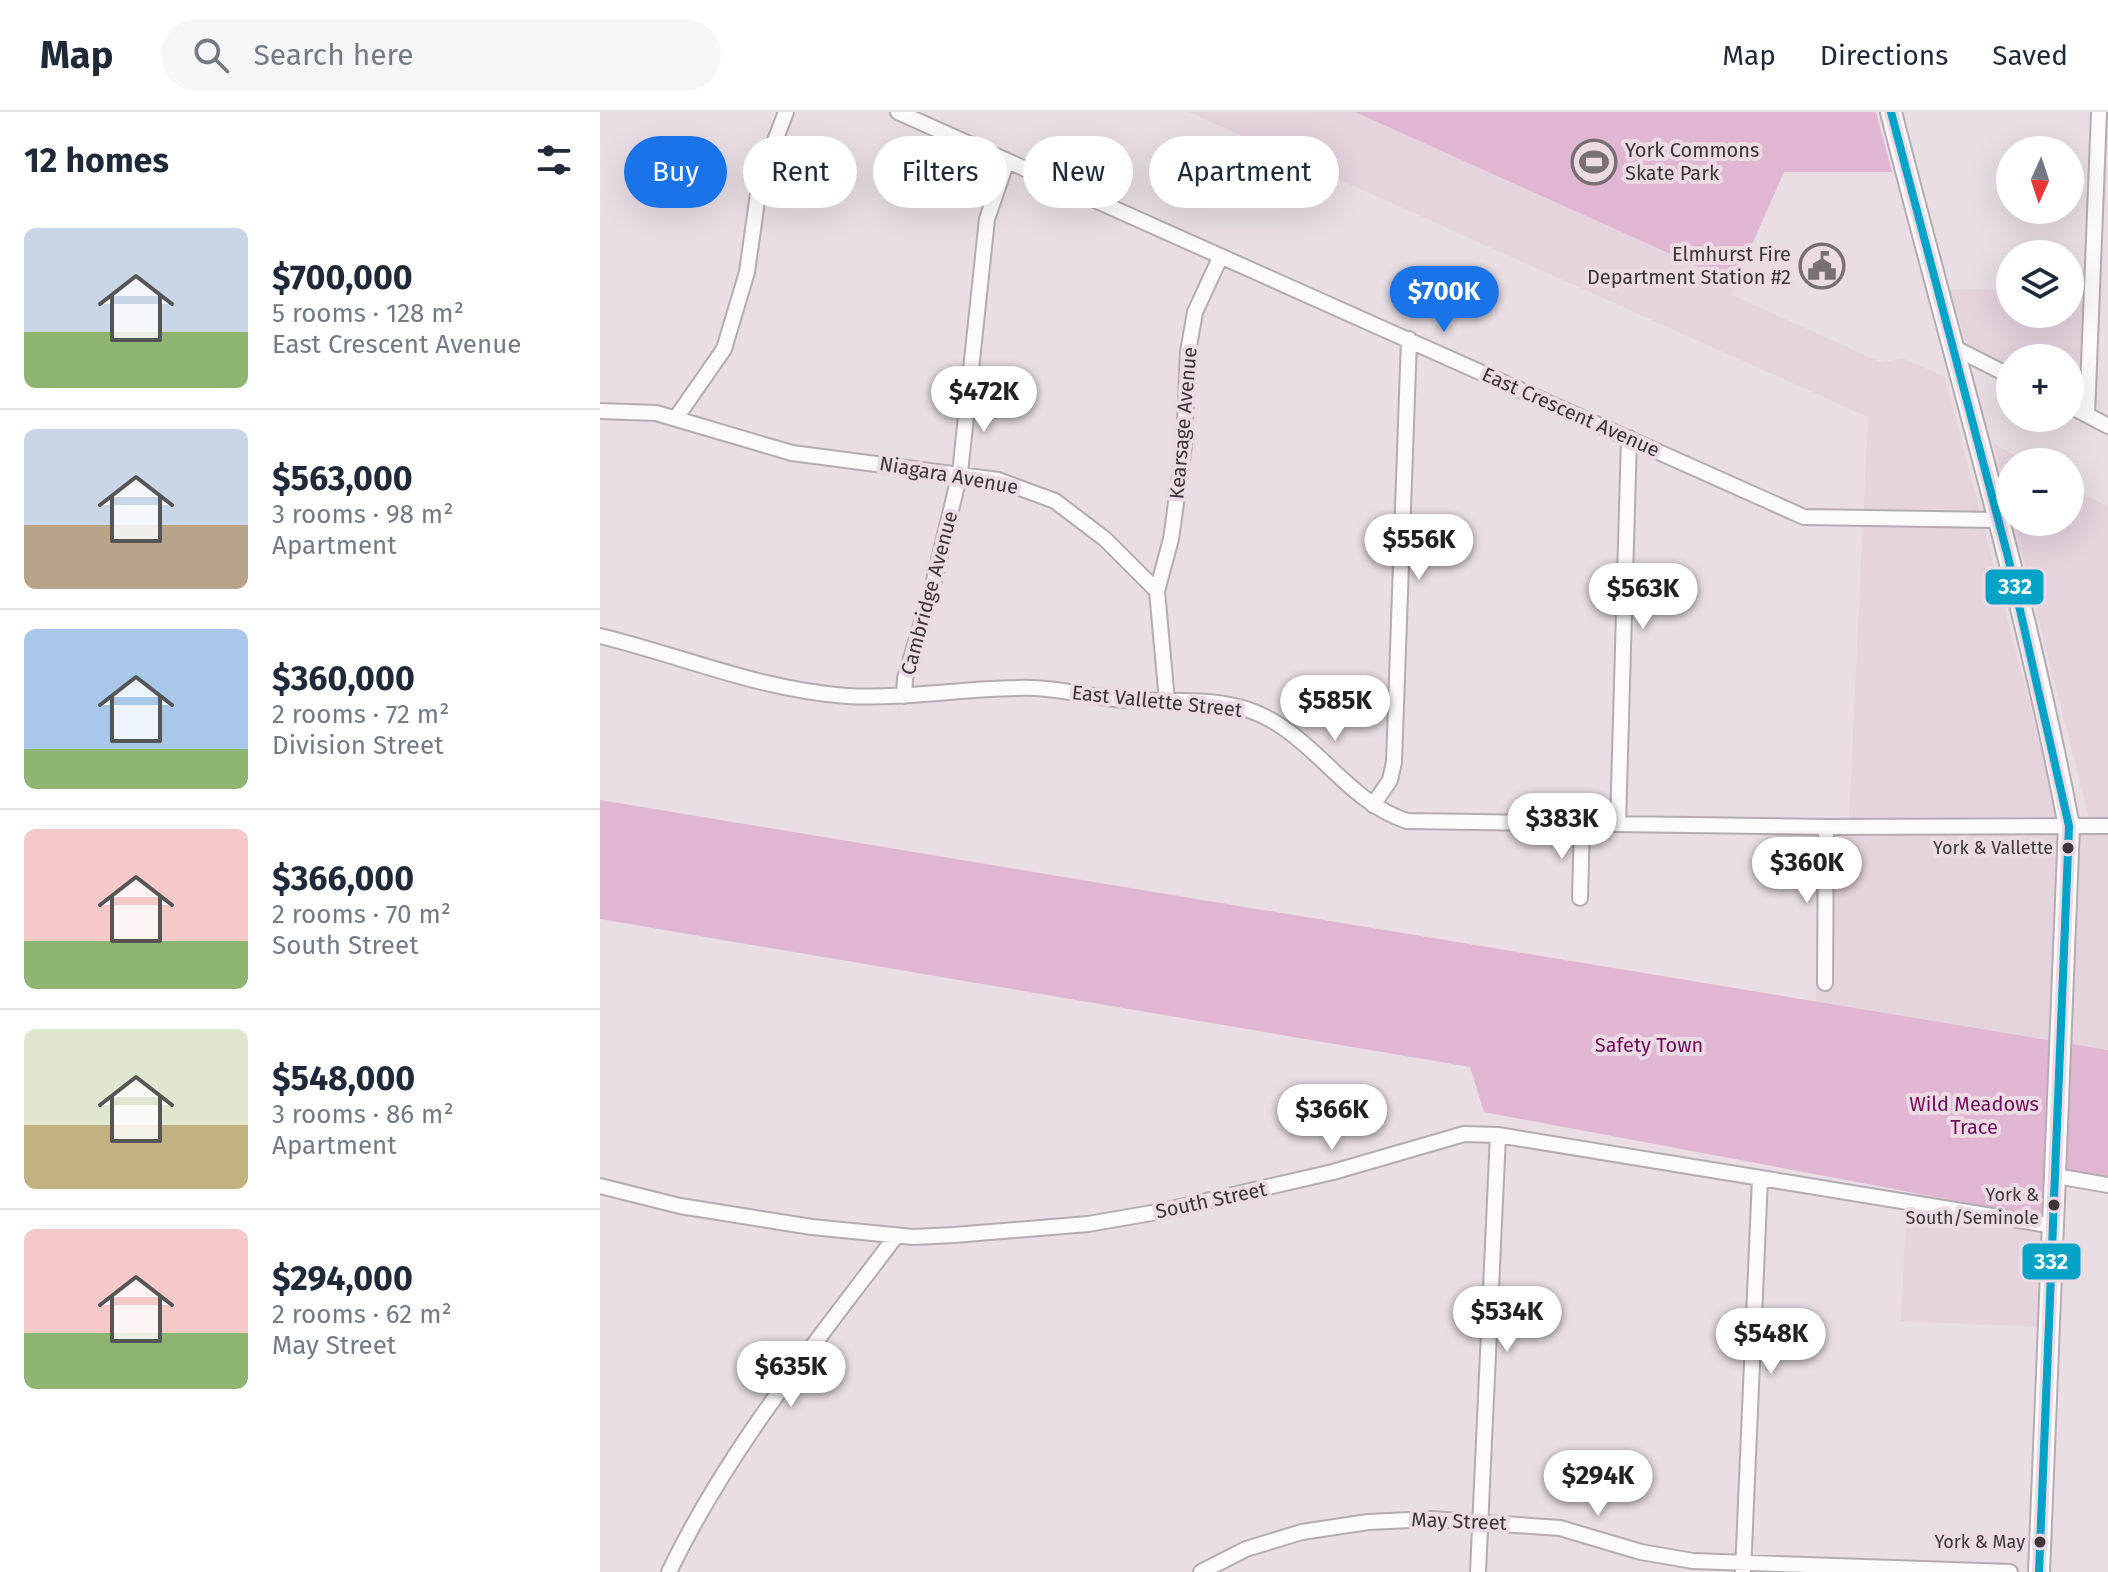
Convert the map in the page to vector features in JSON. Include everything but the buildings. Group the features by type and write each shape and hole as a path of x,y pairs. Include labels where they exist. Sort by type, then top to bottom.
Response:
{"main road":[{"path":"1891,112 1996,516"},
{"path":"2001,536 2053,740 2069,826 2039,1572"}],"street":[{"path":"676,418 724,349 733,324 747,272 760,180 786,112"},
{"name":"East Crescent Avenue","path":"898,112 951,136"},
{"path":"2087,415 2099,112"},
{"name":"East Crescent Avenue","path":"1007,161 1812,519 1996,520"},
{"name":"Cambridge Avenue","path":"904,696 905,678 931,593 960,473 987,219 991,208"},
{"name":"Kearsage Avenue","path":"1157,591 1171,539 1184,446 1188,352 1195,312 1220,258"},
{"path":"1373,805 1390,780 1394,762 1409,339"},
{"path":"1951,346 1996,369"},
{"name":"Niagara Avenue","path":"600,411 632,411 676,418 721,435 792,453 960,473 1011,483 1055,501 1105,539 1157,591"},
{"path":"2084,413 2108,426"},
{"path":"1618,824 1629,438"},
{"path":"1157,591 1167,701"},
{"name":"East Vallette Street","path":"600,636 770,686 848,696 904,696 1018,687 1237,707 1267,717 1301,738 1373,805 1386,814 1407,821 1826,827 2108,826"},
{"path":"1580,898 1582,824"},
{"path":"1825,983 1826,827"},
{"name":"South Street","path":"600,1186 746,1218 896,1236 1016,1230 1148,1214 1333,1172 1464,1134 1498,1135 2054,1226"},
{"path":"1478,1572 1498,1135"},
{"path":"2056,1176 2108,1185"},
{"path":"1743,1568 1760,1178"},
{"path":"669,1572 698,1514 741,1445 896,1236"},
{"name":"May Street","path":"1201,1572 1246,1549 1302,1532 1398,1520 1481,1520 1560,1528 1665,1557 1743,1568 2010,1572"}],"shaded area":[{"path":"1189,112 1355,112 1735,283 1732,295 1882,363 1902,358 1945,377 2059,818 1849,818 1868,417 1339,179 1339,136 1242,136"},
{"path":"1950,289 1996,290 1996,328 2084,328 2084,292 2098,292 2094,412 2084,407 2084,344 1996,344 1996,365 1969,352"},
{"path":"2084,494 2108,507 2108,818 2089,818 2018,536 2084,536"},
{"path":"1817,830 2108,832 2108,1050 1816,1002"},
{"path":"1907,1191 2044,1217 2042,1327 1901,1321"}],"green space":[{"path":"1355,112 1876,112 1892,172 1784,172 1735,283"},
{"name":"Wild Meadows Trace","path":"600,800 2108,1050 2108,1178 2047,1168 2044,1217 1484,1112 1470,1067 600,919"}],"transit line":[{"name":"332","path":"1891,112 2008,557 2069,826 2039,1572"}],"place":[{"name":"York Commons Skate Park","path":"1594,162"},
{"name":"Elmhurst Fire Department Station #2","path":"1822,266"},
{"name":"York & Vallette","path":"2068,848"},
{"name":"York & South/Seminole","path":"2054,1205"},
{"name":"York & May","path":"2040,1542"}],"park label":[{"name":"Safety Town","path":"1649,1045"}]}
